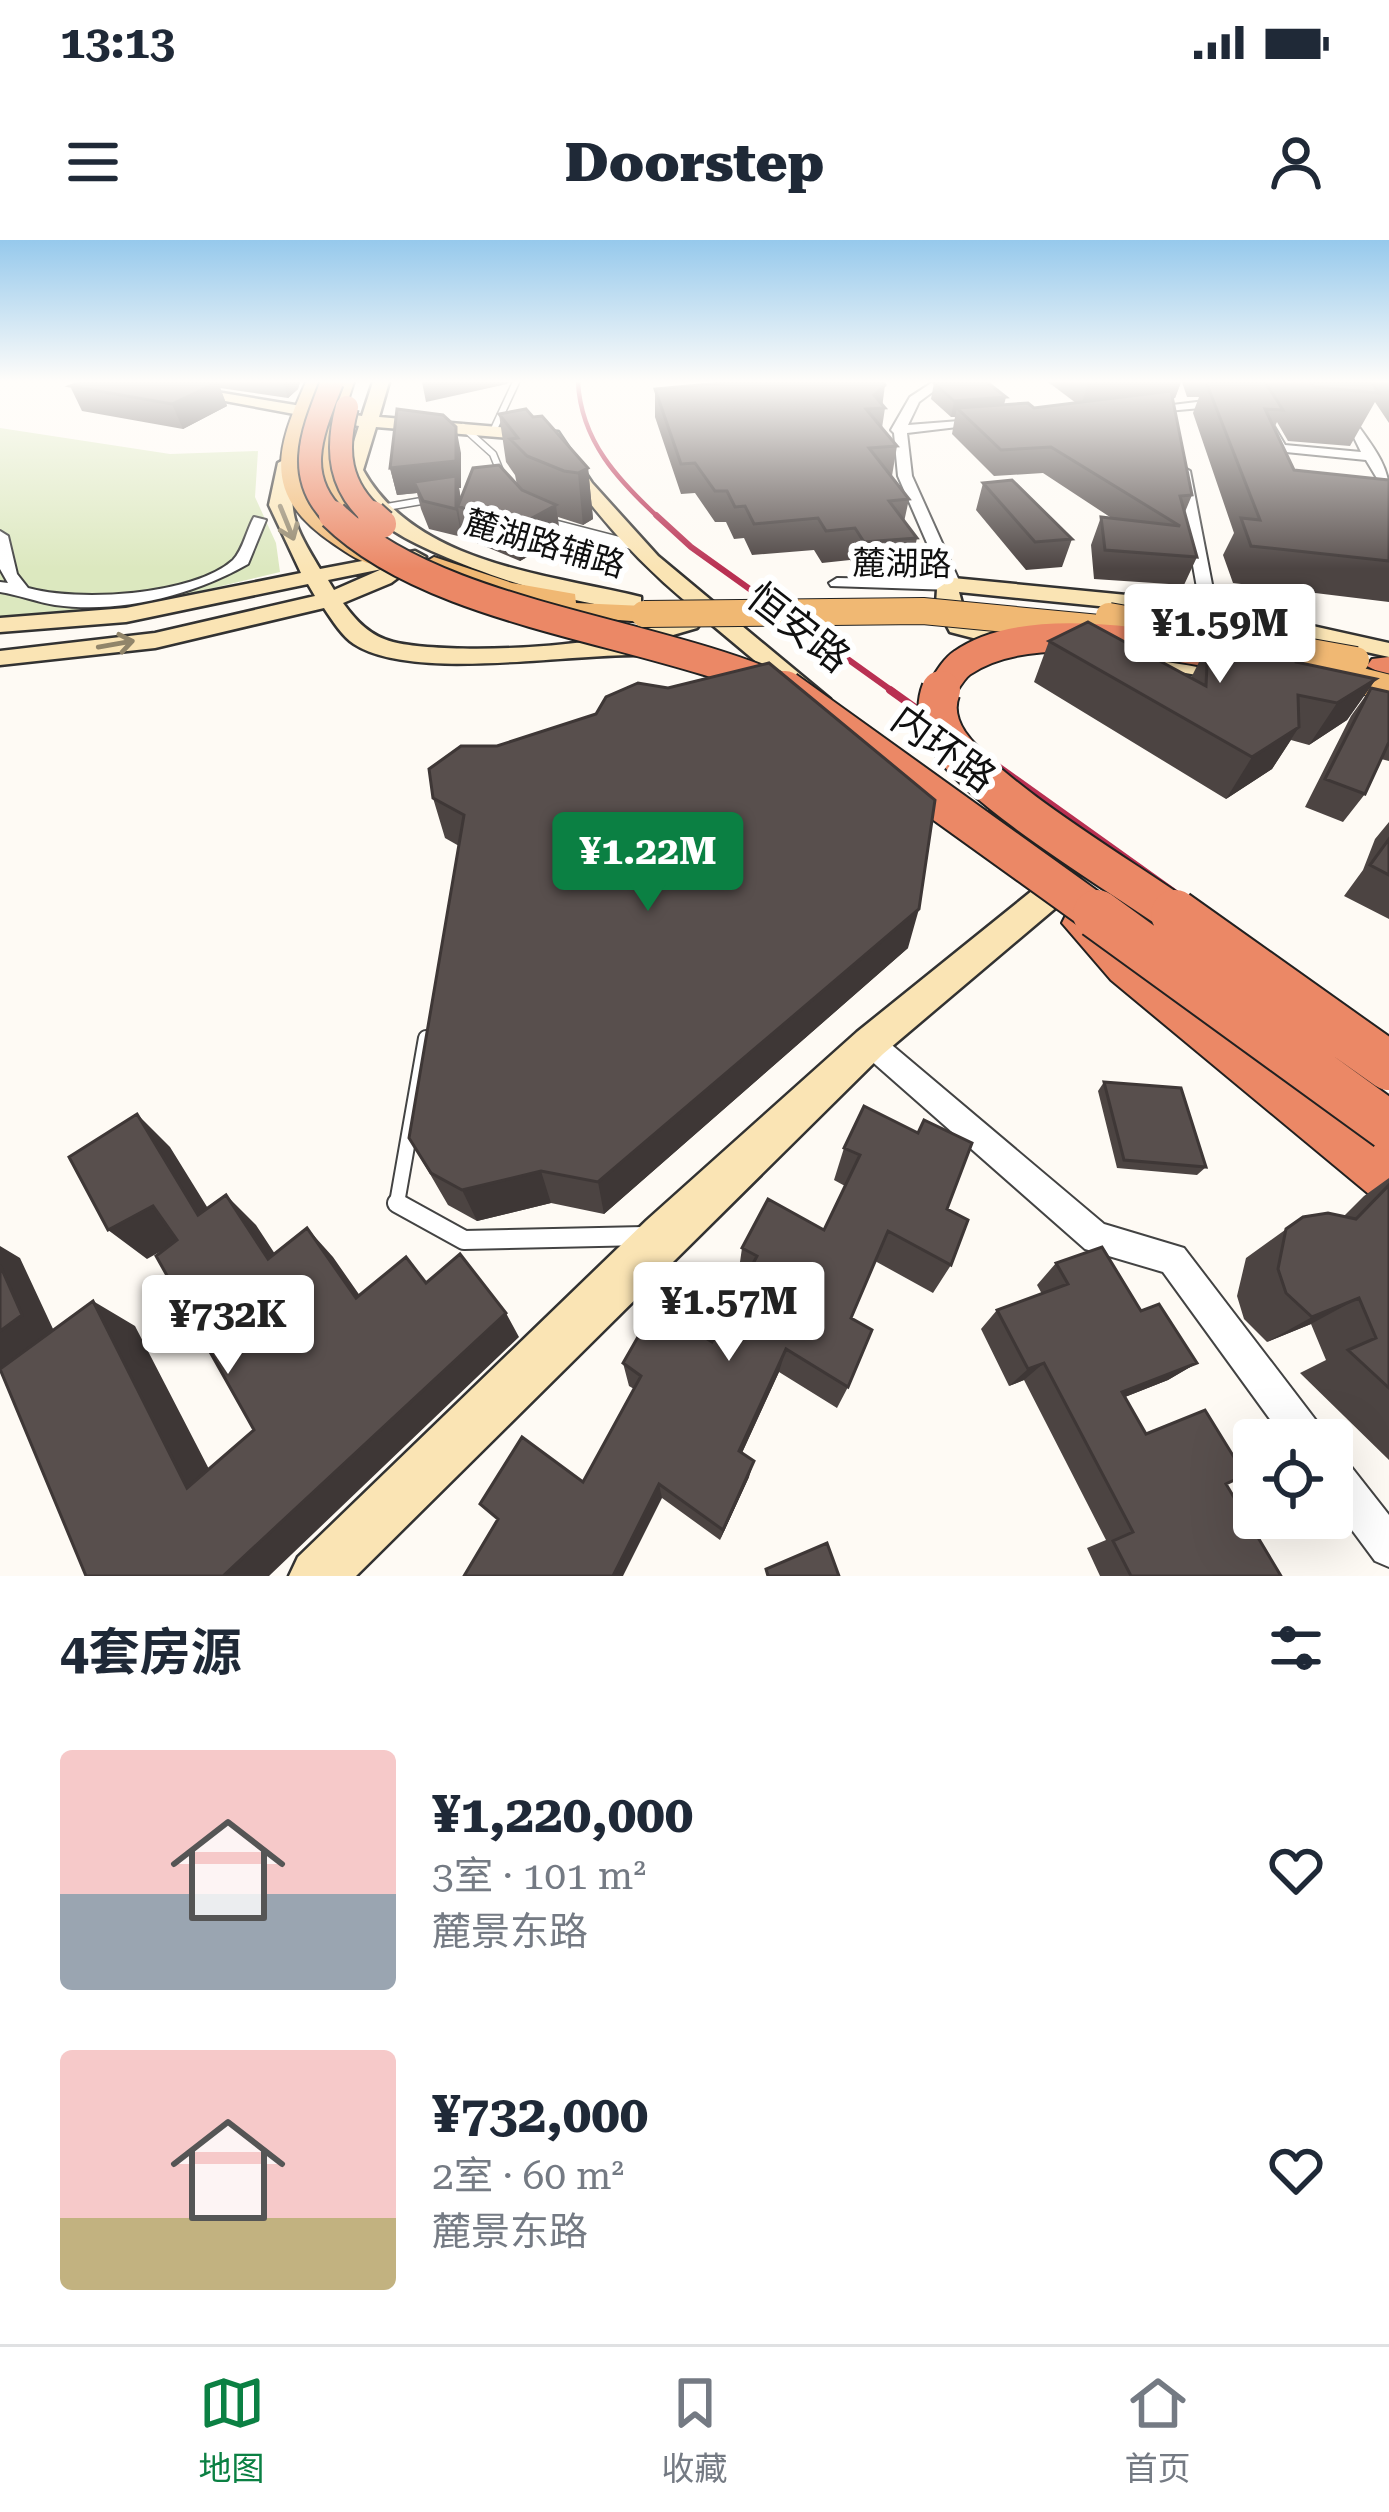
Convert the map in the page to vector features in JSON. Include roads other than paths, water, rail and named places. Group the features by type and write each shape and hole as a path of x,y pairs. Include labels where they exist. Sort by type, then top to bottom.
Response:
{"highway":[{"name":"内环路","path":"309,444 308,467 323,504 358,538 455,586 695,653 791,692 1389,1126"},
{"path":"337,444 340,474 368,504"},
{"path":"357,444 350,466 368,504"},
{"name":"内环路","path":"368,504 393,532 448,560 699,634 792,669 848,700 1052,855 1389,1097"},
{"path":"1296,680 1097,640 1027,640 983,651 958,666 940,690 938,715 952,745 983,778 1389,1066"},
{"path":"1054,891 1127,967 1389,1177"}],"main road":[{"path":"292,444 287,463 293,488 320,524 399,563"},
{"path":"326,444 323,466 346,512 399,563"},
{"name":"麓湖路","path":"399,563 455,590 541,608 894,598 1019,605 1156,623 1388,668"},
{"name":"麓湖路","path":"399,563 508,590 640,606 987,614 1167,636 1296,680 1388,668"}],"street":[{"path":"361,444 356,479 368,504"},
{"name":"恒安路","path":"560,444 585,487 633,544 700,607 1054,891 1389,1148"},
{"path":"900,444 908,484 953,586"},
{"path":"1279,444 1373,457"},
{"path":"1364,444 1389,487"},
{"path":"1179,449 1209,610"},
{"path":"323,466 355,462"},
{"path":"287,463 281,514 340,611 368,642 419,653 610,646 714,656 795,681"},
{"name":"麓湖路辅路","path":"368,504 440,548 536,580 640,606"},
{"path":"0,587 65,601 131,597 194,584 242,561 259,520"},
{"path":"0,536 9,574 21,590"},
{"path":"0,625 93,620 399,563"},
{"path":"340,611 399,563"},
{"path":"837,583 953,586 1209,610 1388,668"},
{"path":"953,586 946,595 950,616 958,627 984,638 1296,680 1389,710"},
{"path":"0,658 353,609 384,594 455,590"},
{"path":"610,646 689,623 700,607"},
{"path":"317,1576 663,1236 870,1043 1054,891"},
{"path":"870,1043 1096,1238 1172,1259 1292,1419"},
{"path":"1353,1500 1389,1547"}],"lane":[{"path":"483,444 494,454 507,488"},
{"path":"1373,457 1389,458"},
{"path":"368,504 444,498"},
{"path":"542,521 633,544"},
{"path":"428,1030 397,1203 464,1240 663,1236"}],"railway":[{"path":"596,444 616,474 659,518"},
{"path":"656,515 691,547 895,693"},
{"path":"890,690 1208,917"},
{"path":"1204,914 1389,1046"}]}
